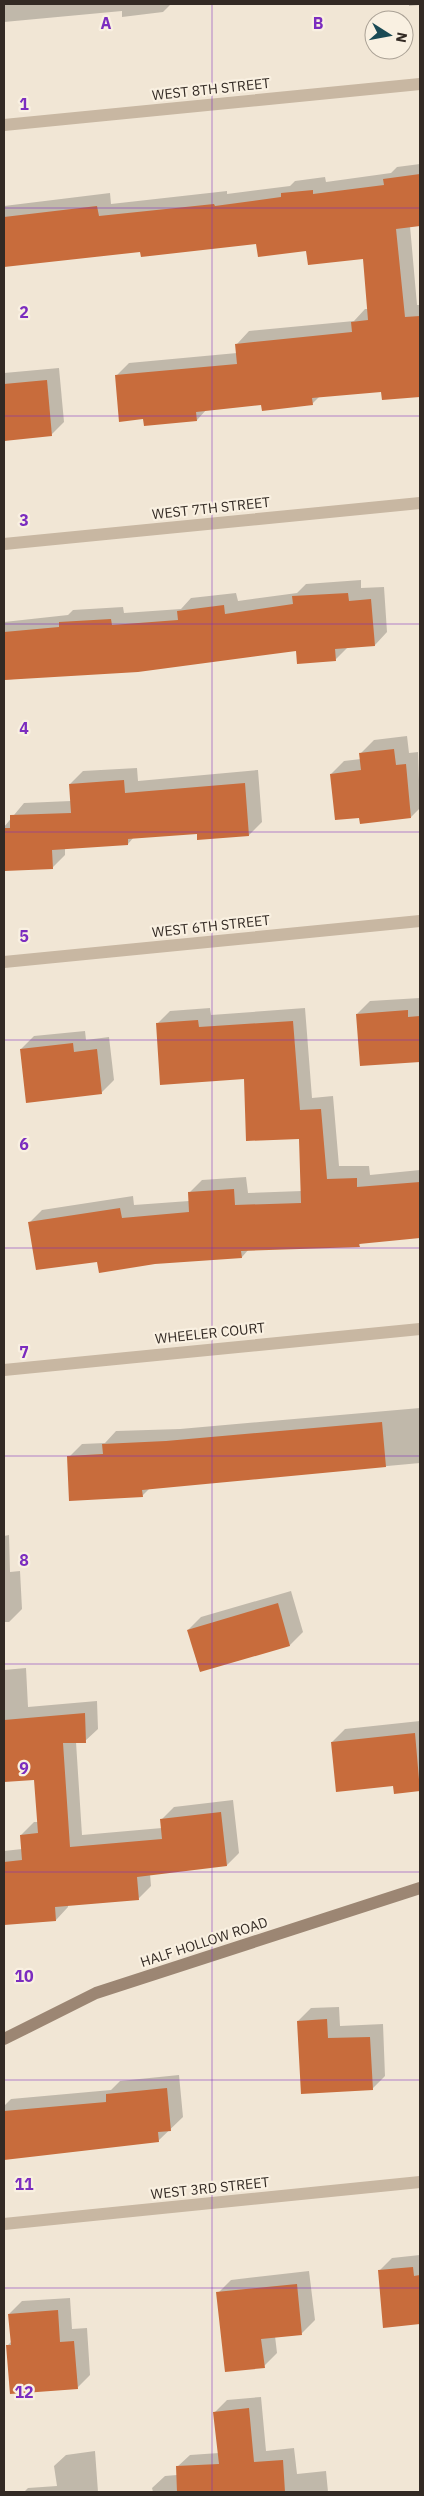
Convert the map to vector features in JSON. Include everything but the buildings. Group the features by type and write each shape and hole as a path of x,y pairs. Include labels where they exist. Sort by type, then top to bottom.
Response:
{"street":[{"name":"WEST 8TH STREET","path":"4,125 420,84"},
{"name":"WEST 7TH STREET","path":"4,544 420,503"},
{"name":"WEST 6TH STREET","path":"4,962 420,921"},
{"name":"WHEELER COURT","path":"4,1370 420,1329"},
{"name":"HALF HOLLOW ROAD","path":"4,2039 96,1993 420,1888"},
{"name":"WEST 3RD STREET","path":"4,2224 420,2182"}]}
